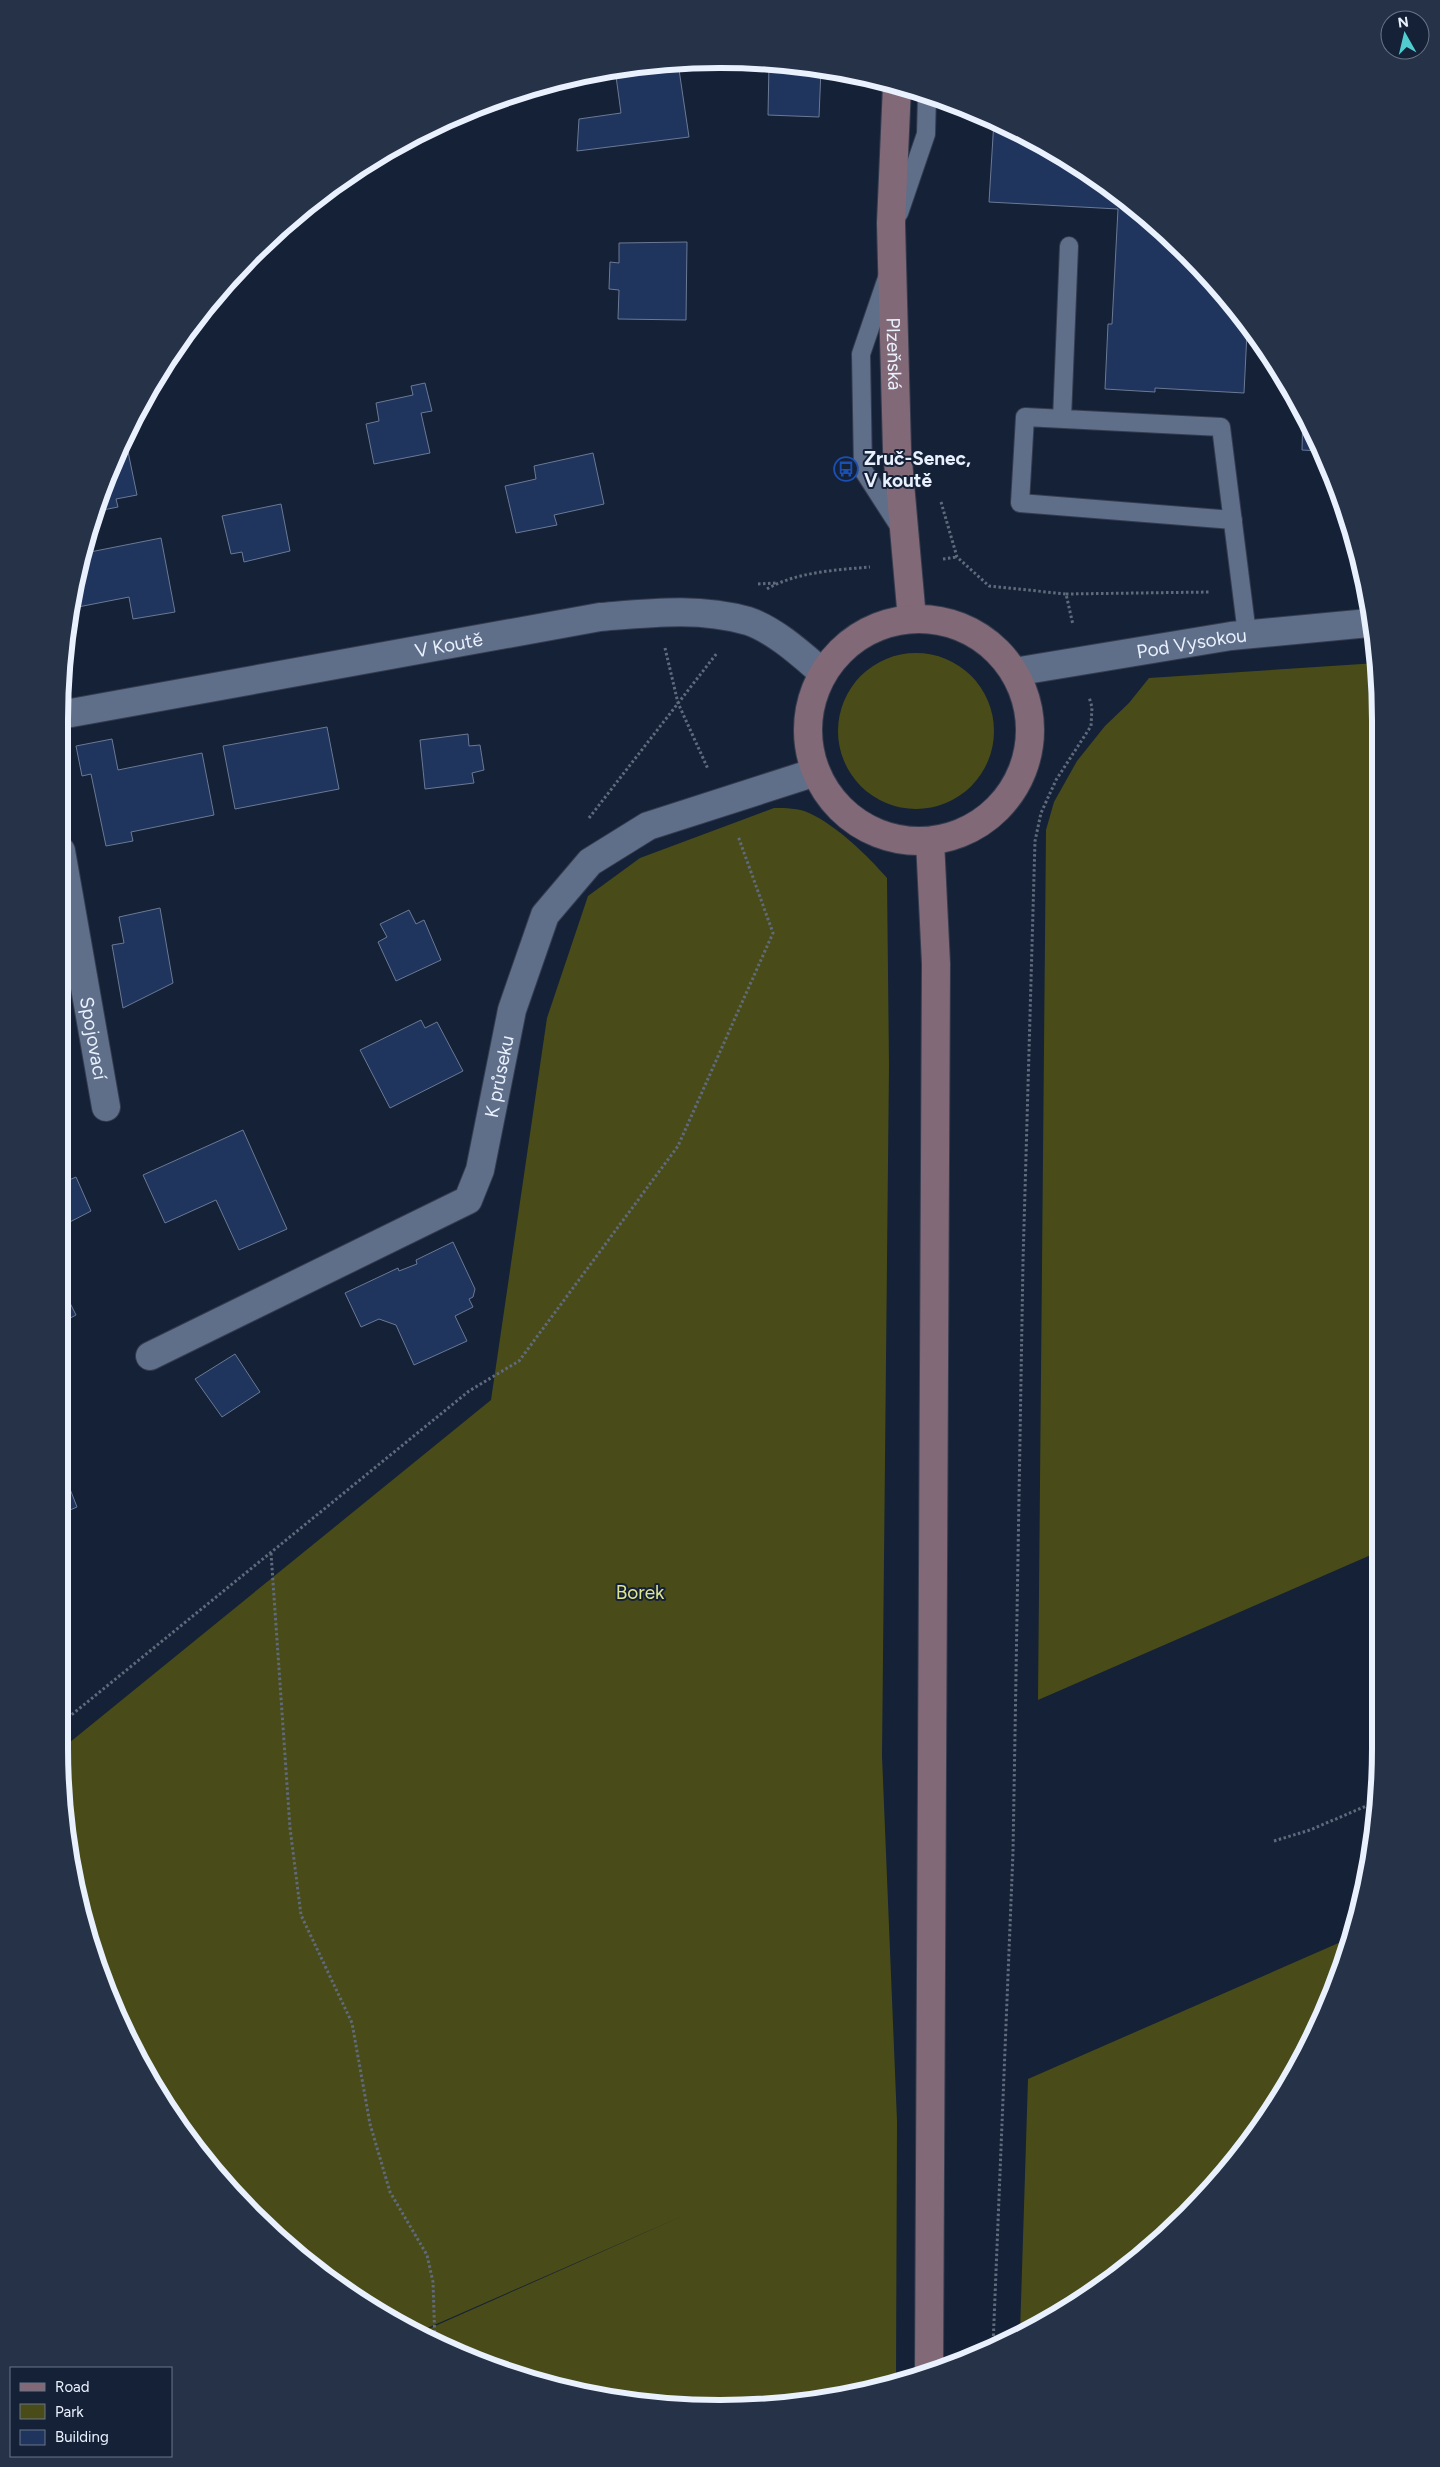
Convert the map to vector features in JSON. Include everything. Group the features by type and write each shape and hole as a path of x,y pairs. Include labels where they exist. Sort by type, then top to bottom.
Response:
{"main road":[{"name":"Plzeňská","path":"898,93 891,235 897,450 912,619"},
{"path":"912,619 936,620 959,626 981,638 999,653 1014,672 1024,694 1030,727 1029,744 1023,768 1012,790 997,810 977,825 955,835 930,841 906,840 883,836 862,826 842,811 827,794 816,772 808,748 808,722 812,696 823,673 847,646 870,630 890,623 912,619"},
{"path":"929,2365 936,984 930,841"}],"street":[{"name":"V Koutě","path":"68,714 600,616 658,612 701,611 749,622 789,644 823,673"},
{"name":"Pod Vysokou","path":"1014,672 1247,634 1365,624"},
{"name":"K průseku","path":"150,1356 468,1200 480,1170 512,1010 545,915 590,862 648,826 816,772"},
{"name":"Spojovací","path":"68,891 106,1107"}],"lane":[{"path":"891,235 926,134 927,101"},
{"path":"1062,419 1069,246"},
{"path":"892,263 861,354 863,470 904,534"},
{"path":"1233,520 1020,503 1025,417 1221,427 1233,520 1241,592 1247,634"}],"path":[{"path":"939,495 957,557 989,586 1066,594 1241,592"},
{"path":"751,584 777,583 806,575 957,557"},
{"path":"588,819 742,620 761,592 777,583"},
{"path":"993,2339 1013,1852 1023,1261 1035,840 1041,813 1056,780 1091,726 1092,707 1066,594"},
{"path":"68,1718 469,1391 519,1361 678,1146 773,933 748,858 678,703 658,612"},
{"path":"271,1552 290,1828 300,1915 352,2023 370,2124 390,2192 428,2255 433,2282 435,2334"},
{"path":"1274,1841 1310,1830 1370,1805"}],"green space":[{"path":"916,653 946,659 971,676 988,701 994,731 988,761 971,786 946,803 916,809 886,803 861,786 844,761 838,731 844,701 861,676 886,659"},
{"path":"1370,663 1372,720 1372,1554 1038,1700 1046,830 1054,802 1077,761 1105,726 1129,703 1149,678"},
{"name":"Borek","path":"774,808 787,808 809,813 830,825 871,860 887,878 889,1065 882,1756 897,2121 896,2375 847,2387 763,2398 720,2400 677,2398 593,2387 510,2365 470,2350 427,2330 687,2214 425,2329 357,2290 290,2238 229,2177 202,2144 177,2110 135,2036 117,1997 102,1957 90,1916 73,1832 69,1790 68,1744 491,1400 547,1018 588,896 640,858"},
{"path":"1343,1941 1323,1997 1285,2073 1263,2110 1211,2177 1150,2238 1117,2265 1083,2290 1020,2326 1028,2079"}],"building":[{"path":"679,69 689,137 577,151 579,119 621,113 616,76"},
{"path":"769,70 821,76 819,117 768,115"},
{"path":"994,128 1083,177 1117,202 1150,229 1181,259 1211,290 1247,335 1244,393 1155,388 1155,392 1105,389 1108,324 1112,324 1118,209 989,202"},
{"path":"687,242 686,320 618,319 619,290 609,289 610,262 619,263 619,243"},
{"path":"425,383 432,411 421,413 430,453 374,464 366,424 379,421 376,403 413,395 411,386"},
{"path":"1303,427 1314,451 1302,450"},
{"path":"127,448 137,495 116,499 118,507 102,510"},
{"path":"593,453 604,504 554,515 557,525 516,533 505,486 536,479 534,466"},
{"path":"281,504 290,551 244,562 242,552 231,554 222,516"},
{"path":"161,538 175,612 133,619 129,597 78,607 90,552"},
{"path":"327,727 339,789 235,809 223,746"},
{"path":"468,734 469,746 480,745 484,770 472,773 474,783 425,789 420,740"},
{"path":"112,739 118,770 202,753 214,815 131,832 133,841 106,846 91,774 82,776 76,746"},
{"path":"160,908 173,983 123,1008 112,945 124,943 119,917"},
{"path":"409,910 416,924 424,920 441,960 396,981 378,942 387,937 380,924"},
{"path":"421,1020 425,1028 437,1022 463,1071 390,1108 360,1050"},
{"path":"243,1130 287,1229 239,1250 216,1200 165,1223 143,1175"},
{"path":"76,1177 91,1211 68,1223 68,1180"},
{"path":"453,1242 475,1289 473,1297 469,1299 473,1307 455,1316 467,1341 414,1365 396,1325 379,1319 361,1327 345,1293 398,1268 399,1271 417,1264 416,1260"},
{"path":"68,1299 76,1315 68,1319"},
{"path":"235,1354 260,1392 222,1417 195,1379"},
{"path":"68,1484 77,1507 68,1511"}],"place":[{"name":"Zruč-Senec, V koutě","path":"846,469"}]}
